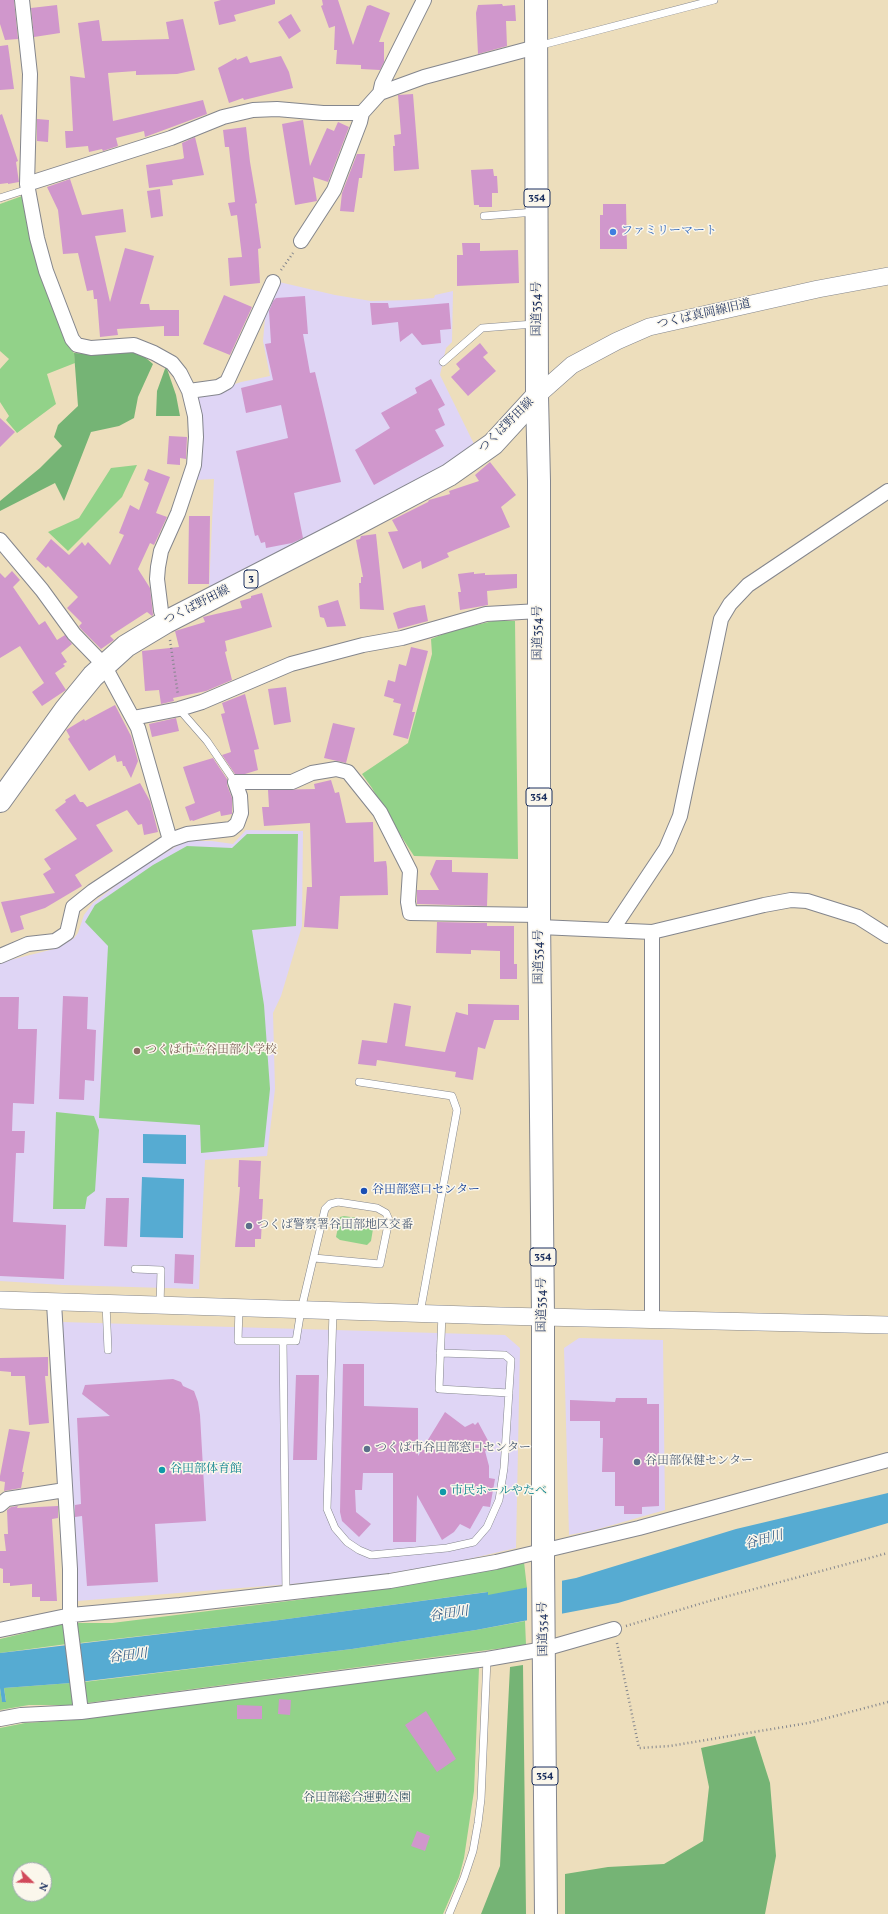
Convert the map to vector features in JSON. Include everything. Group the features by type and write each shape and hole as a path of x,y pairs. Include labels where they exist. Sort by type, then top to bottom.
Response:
{"main road":[{"name":"国道354号","path":"536,0 537,396 539,481 539,921 544,1317 543,1556 546,1914"},
{"name":"つくば野田線","path":"0,801 66,709 104,665 126,646 166,622 346,530 449,475 492,444 537,396"}],"street":[{"path":"22,0 30,74 28,187 36,238 46,271 72,339 77,345 84,347 134,345 154,353 172,363 180,373 189,391 195,416 196,430 194,465 178,512 161,551 158,567 157,579 161,611 166,622"},
{"path":"380,93 382,84 424,0"},
{"path":"301,241 334,190 362,113 380,93 424,77 536,46"},
{"path":"28,187 171,138 223,117 253,110 277,109 323,113 362,113"},
{"name":"つくば真岡線旧道","path":"537,396 572,365 617,341 649,327 818,289 888,276"},
{"path":"189,391 218,387 227,382 273,282"},
{"path":"612,930 666,849 680,816 720,619 730,604 748,585 888,491"},
{"path":"0,540 42,590 74,634 104,665 138,728 170,840"},
{"path":"133,718 179,709 208,699 291,664 363,645 402,638 486,614 539,611"},
{"path":"0,956 28,944 55,942 67,933 73,907 93,891 170,840 187,834 231,829 242,813 240,796 235,782 292,782 312,773 336,769 348,772 380,812 410,871 408,902 410,913 539,921 612,930 652,932 791,900 807,901 858,917 888,936"},
{"path":"652,932 652,1320"},
{"path":"0,1300 420,1314 888,1325"},
{"path":"54,1303 70,1569 70,1620 80,1709"},
{"path":"0,1630 100,1614 390,1581 496,1562 543,1556 639,1528 888,1460"},
{"path":"0,1505 7,1499 65,1490"},
{"path":"0,1719 21,1715 487,1659 544,1644 614,1629"}],"lane":[{"path":"536,46 714,0"},
{"path":"0,198 28,187"},
{"path":"484,216 537,212"},
{"path":"443,362 482,328 538,324"},
{"path":"179,709 207,741 235,782"},
{"path":"359,1082 452,1096 457,1110 420,1314"},
{"path":"239,1308 238,1341 296,1341 301,1310 325,1209 330,1204 338,1202 377,1208 386,1213 389,1220 380,1264 314,1258"},
{"path":"135,1269 161,1270 160,1306"},
{"path":"106,1304 108,1350"},
{"path":"333,1311 327,1509 335,1528 347,1542 359,1550 371,1555 447,1548 474,1542 487,1527 498,1500 504,1468 511,1360 506,1355 440,1353"},
{"path":"442,1314 439,1389 508,1394"},
{"path":"283,1341 286,1593"},
{"path":"449,1914 464,1878 473,1851 478,1823 481,1799 487,1659"}],"path":[{"path":"273,282 301,241"},
{"path":"166,622 172,648 179,709"},
{"path":"888,1553 706,1602 614,1629 639,1748 670,1746 808,1723 888,1702"}],"shaded area":[{"path":"279,282 335,295 371,301 434,298 435,295 453,291 452,342 446,348 440,375 474,444 446,465 209,589 214,479 195,480 196,397 241,382 270,376 263,341 266,307"},
{"name":"つくば市立谷田部小学校","path":"246,830 303,831 302,926 281,996 273,1013 275,1089 267,1156 205,1160 199,1289 63,1285 0,1281 0,964 58,948 74,938 78,933 84,915 93,903 135,871 185,841 212,841 233,844"},
{"path":"62,1322 505,1335 520,1348 516,1548 456,1562 354,1579 77,1601"},
{"path":"579,1338 663,1340 665,1510 595,1530 569,1535 564,1348"}],"green space":[{"path":"22,196 33,248 68,345 74,353 75,363 47,374 56,404 17,433 6,420 9,416 0,402 0,369 9,359 0,351 0,204"},
{"path":"129,351 140,353 153,364 138,397 134,418 119,426 91,432 64,501 55,483 0,511 0,501 40,468 62,446 54,437 58,425 78,406 74,353 89,354"},
{"path":"166,366 176,395 180,416 156,416 157,391"},
{"path":"137,465 122,497 68,551 48,532 79,518 111,468"},
{"path":"493,621 515,621 518,859 414,856 362,774 408,743 432,654 431,639 451,631"},
{"path":"247,834 298,834 296,926 252,930 264,1005 270,1089 264,1147 201,1153 200,1125 99,1118 108,946 85,922 95,905 153,865 187,846 232,848"},
{"path":"56,1112 94,1116 99,1130 95,1191 87,1197 85,1209 53,1209"},
{"path":"344,1216 371,1220 374,1223 371,1241 367,1245 340,1240 336,1237 340,1217"},
{"path":"524,1562 527,1588 488,1596 487,1592 272,1621 80,1643 77,1623 112,1623 345,1594 465,1574"},
{"path":"525,1621 526,1645 87,1703 84,1682 352,1649"},
{"path":"63,1624 67,1644 0,1653 0,1639"},
{"path":"523,1665 526,1914 481,1914 500,1866 510,1667"},
{"name":"谷田部総合運動公園","path":"479,1668 474,1791 464,1858 459,1877 443,1914 0,1914 0,1728 25,1723 74,1720 106,1714"},
{"path":"71,1683 73,1705 29,1705 0,1710 0,1688 2,1701 6,1701 4,1688"},
{"path":"755,1736 770,1783 776,1856 765,1914 565,1914 565,1874 608,1867 664,1864 703,1841 709,1787 701,1748"}],"water":[{"path":"143,1134 186,1135 186,1164 143,1163"},
{"path":"142,1177 184,1179 183,1238 140,1237"},
{"name":"谷田川","path":"888,1493 888,1523 618,1603 476,1630 352,1649 71,1683 4,1688 6,1702 2,1702 0,1688 0,1653 272,1621 488,1592 488,1595 576,1578 736,1529"}],"pier":[{"path":"562,1578 562,1616 527,1623 527,1586"}],"building":[{"path":"0,0 14,0 18,39 5,40 0,24"},
{"path":"221,0 275,0 275,4 234,15 236,21 219,25 214,2"},
{"path":"322,0 338,0 353,45 367,6 370,5 390,13 379,42 384,42 384,62 380,70 361,69 361,65 336,64 337,50 334,50 335,26 329,28 321,6 323,5"},
{"path":"502,4 503,6 515,5 516,21 506,21 507,46 478,54 476,13 478,5"},
{"path":"57,5 60,33 34,37 31,8"},
{"path":"291,14 301,31 289,39 278,22"},
{"path":"183,19 195,70 177,74 136,75 136,71 108,73 113,121 203,100 207,114 145,137 144,131 116,138 118,146 103,151 102,149 89,152 88,146 66,148 65,131 73,131 70,76 85,78 78,23 99,20 102,41 169,39 166,22"},
{"path":"8,45 14,89 0,90 0,46"},
{"path":"247,56 250,63 281,56 289,72 293,88 244,100 243,98 229,103 218,68 236,58 237,60"},
{"path":"413,94 419,169 394,171 394,135 401,134 398,95"},
{"path":"2,114 18,161 16,162 19,182 8,184 0,184 0,115"},
{"path":"37,119 49,120 48,142 37,141"},
{"path":"303,120 310,166 327,128 334,131 338,122 349,127 328,182 313,177 317,201 295,205 282,124"},
{"path":"246,127 257,203 255,204 261,248 258,249 260,283 230,286 228,258 242,257 237,215 231,216 228,203 235,202 229,147 225,147 223,130"},
{"path":"195,137 204,175 172,180 173,185 149,188 146,165 184,158 182,143"},
{"path":"357,154 365,154 362,178 359,178 354,212 340,211 342,193"},
{"path":"493,169 494,176 497,176 498,193 492,193 492,207 479,207 479,205 474,205 471,170"},
{"path":"70,179 82,215 123,209 126,232 95,236 110,302 125,248 154,256 140,304 149,304 150,310 179,310 179,336 164,336 164,326 117,329 118,335 100,337 97,299 94,299 93,290 87,291 78,253 63,254 58,210 47,187"},
{"path":"160,189 163,216 151,218 147,191"},
{"name":"ファミリーマート","path":"603,204 626,204 627,249 600,249 600,215 603,215"},
{"path":"462,243 480,243 480,251 518,250 519,283 457,286 457,255 463,255"},
{"path":"224,295 252,307 230,355 203,344"},
{"path":"305,296 308,334 303,334 310,373 315,372 341,482 294,493 303,538 292,543 266,548 265,542 261,543 258,535 255,536 236,451 288,438 281,405 246,413 241,388 273,380 265,344 271,343 269,311 273,301 276,298"},
{"path":"370,303 388,303 389,308 449,303 451,329 440,330 441,343 422,345 412,333 400,342 398,322 372,325"},
{"path":"480,343 488,353 483,357 496,371 468,396 451,377 460,369 456,364"},
{"path":"431,379 445,405 438,409 445,425 435,430 444,446 374,485 355,450 390,428 381,413 417,393 415,388"},
{"path":"0,418 15,432 0,447"},
{"path":"169,436 187,437 186,459 180,458 180,465 167,464"},
{"path":"490,462 516,495 501,507 510,527 447,553 449,557 422,569 421,561 403,569 388,532 398,531 392,520 428,502 429,500 450,494 449,491 479,481 475,475"},
{"path":"148,469 170,477 156,513 167,517 154,545 150,543 138,569 150,588 153,615 152,616 147,612 110,636 114,640 101,649 81,629 79,626 82,623 67,608 78,597 48,566 46,568 36,559 51,539 69,555 82,542 85,546 88,542 110,565 124,535 119,533 130,505 139,510 149,483 144,480"},
{"path":"189,516 210,516 209,584 188,584"},
{"path":"376,534 384,610 360,609 359,583 361,583 361,577 363,577 356,540 360,539 361,536"},
{"path":"12,571 20,580 13,587 39,625 45,621 57,640 65,635 72,644 61,653 67,662 63,664 65,666 55,673 66,690 42,706 32,692 44,683 20,646 0,658 0,573 5,578"},
{"path":"474,572 474,574 485,573 485,575 517,574 517,588 487,591 488,605 460,610 458,592 461,592 458,574"},
{"path":"262,593 272,627 225,641 227,651 225,652 232,680 206,691 173,698 174,701 161,704 159,690 145,691 142,651 179,647 175,631 205,622 203,617 242,608 240,601"},
{"path":"338,600 346,626 327,627 324,618 320,617 318,606"},
{"path":"425,605 428,621 398,629 393,613 408,608"},
{"path":"411,647 428,651 412,712 415,712 408,739 393,735 401,704 393,702 394,699 384,696 388,680 395,682 399,664 406,666"},
{"path":"286,687 291,722 274,725 268,689"},
{"path":"245,694 259,749 254,750 258,770 245,774 235,774 222,755 231,752 221,714 225,713 222,703"},
{"path":"115,705 131,736 138,761 131,778 125,766 123,766 122,761 117,762 115,755 89,771 68,739 70,737 66,730 84,719 85,721"},
{"path":"176,718 179,731 152,737 149,724"},
{"path":"333,723 355,728 346,763 324,758"},
{"path":"213,758 227,779 227,785 232,798 232,814 221,816 220,811 190,821 185,807 195,803 183,767"},
{"path":"331,780 335,793 339,792 346,823 373,822 374,862 386,861 388,895 340,896 338,929 304,927 307,887 312,887 310,823 264,826 262,807 269,807 268,790 315,789 314,784"},
{"path":"140,783 150,801 158,832 144,835 142,824 138,825 127,810 96,825 113,851 75,875 82,886 45,908 20,916 24,929 11,933 1,902 55,893 43,874 51,869 44,859 77,839 55,810 66,802 65,800 75,794 80,802 83,802 87,807"},
{"path":"436,860 452,860 452,872 488,873 487,906 417,904 417,890 439,890 430,874"},
{"path":"437,922 487,923 487,926 514,926 514,964 517,964 517,979 500,979 500,951 471,950 471,954 436,953"},
{"path":"63,996 88,997 87,1029 96,1030 94,1081 85,1080 84,1100 59,1099"},
{"path":"0,997 19,997 18,1029 37,1029 34,1104 13,1103 12,1131 25,1131 24,1153 16,1153 13,1222 66,1225 64,1279 0,1276"},
{"path":"394,1003 411,1006 405,1046 445,1052 456,1012 468,1015 468,1004 519,1005 519,1020 494,1020 485,1049 478,1047 473,1080 455,1077 456,1072 377,1060 376,1066 358,1064 362,1040 387,1043"},
{"path":"239,1160 261,1161 259,1199 263,1199 261,1239 255,1239 255,1247 235,1247 240,1187 238,1187"},
{"path":"106,1198 129,1198 127,1247 104,1246"},
{"path":"175,1254 194,1255 193,1284 174,1283"},
{"path":"48,1357 48,1376 45,1376 49,1423 29,1425 25,1376 11,1376 11,1372 0,1371 0,1358"},
{"name":"市民ホールやたべ","path":"343,1364 364,1364 364,1406 418,1408 418,1456 445,1412 465,1427 473,1423 475,1425 478,1422 492,1448 485,1451 489,1466 489,1478 495,1479 490,1507 483,1506 470,1529 460,1524 454,1532 442,1540 417,1495 416,1542 393,1542 393,1473 363,1473 362,1490 355,1490 356,1512 371,1524 359,1537 342,1521 340,1512"},
{"path":"296,1375 319,1375 317,1460 293,1460"},
{"path":"173,1379 181,1382 183,1386 194,1391 198,1402 206,1521 155,1524 158,1582 87,1586 82,1516 75,1517 75,1505 81,1504 77,1418 110,1416 82,1394 85,1385"},
{"name":"谷田部保健センター","path":"616,1398 647,1398 647,1404 659,1404 659,1506 642,1507 642,1514 624,1514 624,1506 615,1506 615,1472 602,1472 603,1438 600,1438 600,1421 570,1421 570,1400 615,1402"},
{"path":"9,1429 30,1432 22,1472 24,1472 21,1488 4,1491 5,1482 0,1481 0,1476"},
{"path":"18,1506 17,1508 58,1506 58,1518 52,1519 57,1601 40,1601 40,1597 32,1597 32,1584 10,1586 10,1583 3,1583 3,1569 0,1568 0,1551 6,1551 4,1534 8,1534 7,1510 11,1507"},
{"path":"279,1699 291,1700 290,1715 278,1714"},
{"path":"237,1705 262,1706 262,1719 237,1719"},
{"path":"426,1711 456,1759 437,1772 405,1725"},
{"path":"417,1831 430,1836 425,1851 411,1846"}],"place":[{"name":"ファミリーマート","path":"613,232"},
{"name":"つくば市立谷田部小学校","path":"137,1051"},
{"name":"谷田部窓口センター","path":"364,1191"},
{"name":"つくば警察署谷田部地区交番","path":"249,1226"},
{"name":"つくば市谷田部窓口センター","path":"367,1449"},
{"name":"谷田部保健センター","path":"637,1462"},
{"name":"谷田部体育館","path":"162,1470"},
{"name":"市民ホールやたべ","path":"443,1492"}]}
